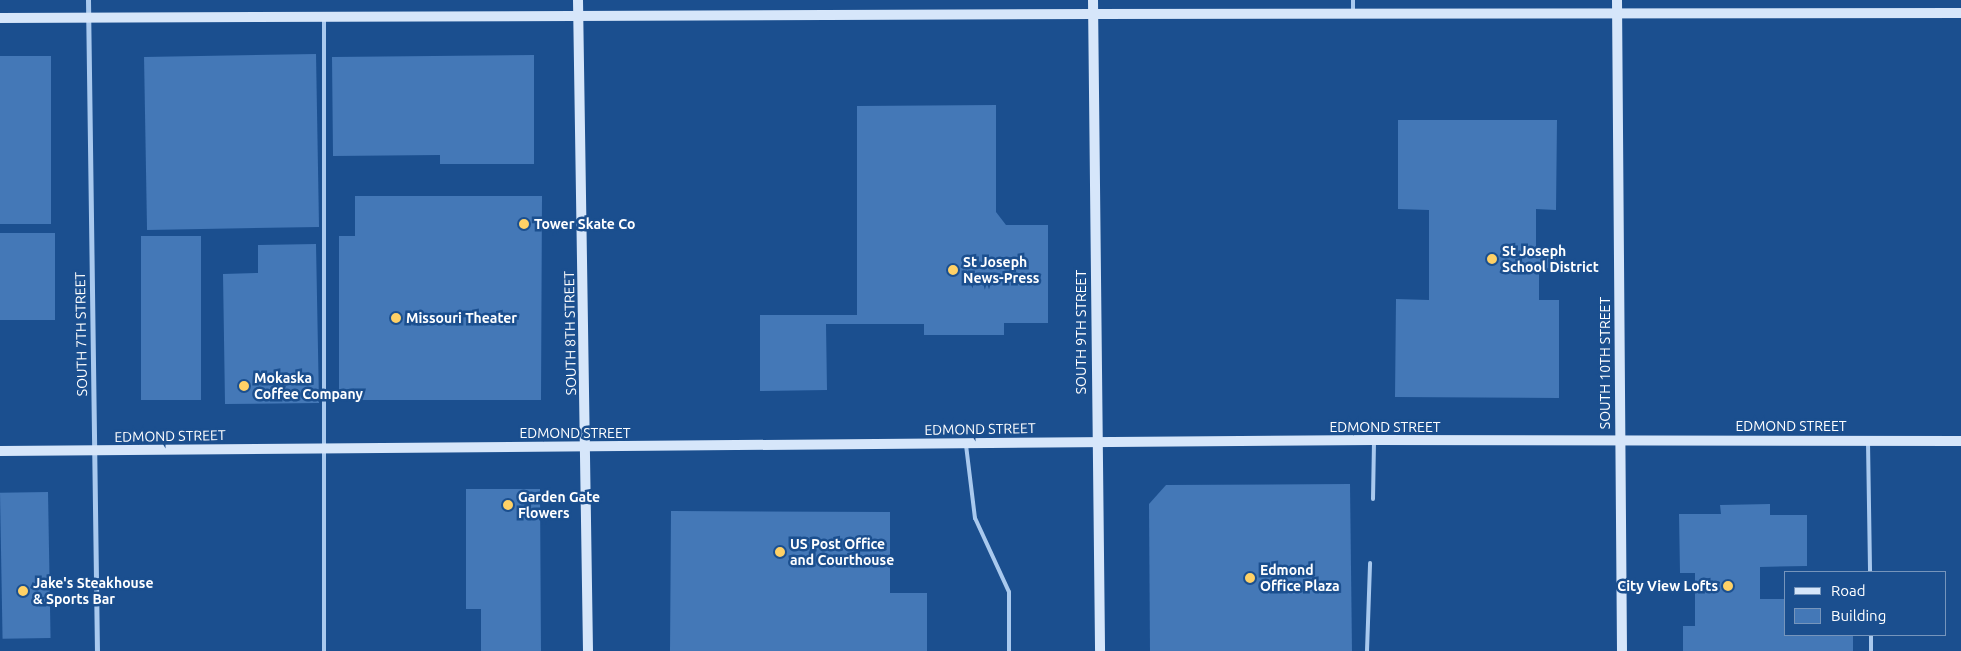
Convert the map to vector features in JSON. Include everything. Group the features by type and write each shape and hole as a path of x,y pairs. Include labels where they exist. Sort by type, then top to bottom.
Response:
{"street":[{"name":"SOUTH 7TH STREET","path":"88,0 97,651"},
{"name":"SOUTH 8TH STREET","path":"578,0 588,651"},
{"name":"SOUTH 9TH STREET","path":"1093,0 1096,442 1100,651"},
{"name":"SOUTH 10TH STREET","path":"1617,0 1622,651"},
{"path":"0,18 578,15 1961,13"},
{"name":"EDMOND STREET","path":"0,451 1374,440 1961,441"}],"lane":[{"path":"1353,0 1353,14"},
{"path":"324,16 326,449 324,651"},
{"path":"1373,499 1374,440"},
{"path":"1868,441 1870,571"},
{"path":"966,443 975,518 1008,592 1009,651"},
{"path":"1367,651 1370,563"},
{"path":"1871,636 1871,651"}],"building":[{"path":"316,54 319,227 147,230 144,57"},
{"path":"534,55 534,164 440,164 440,155 333,156 332,57"},
{"path":"0,56 51,56 51,224 0,224"},
{"name":"St Joseph News-Press","path":"996,105 996,212 1006,225 1048,225 1048,323 1004,323 1004,335 924,335 924,324 826,324 827,390 760,391 760,315 857,315 857,106"},
{"name":"St Joseph School District","path":"1398,120 1557,120 1556,210 1536,209 1536,249 1556,249 1556,269 1539,269 1539,300 1559,300 1559,398 1395,397 1396,299 1429,300 1429,210 1398,209"},
{"path":"355,196 542,196 541,400 339,400 339,236 355,236"},
{"path":"0,233 55,233 55,320 0,320"},
{"path":"141,236 201,236 201,400 141,400"},
{"path":"316,244 319,403 225,404 223,274 258,273 258,245"},
{"name":"Edmond Office Plaza","path":"1350,484 1352,651 1150,651 1149,504 1166,485"},
{"path":"466,489 540,489 541,651 481,651 481,609 466,609"},
{"path":"48,492 51,638 3,639 0,493"},
{"name":"City View Lofts","path":"1770,504 1770,515 1807,515 1807,566 1760,567 1760,599 1784,599 1784,636 1853,636 1853,651 1683,651 1683,626 1695,626 1695,573 1680,573 1679,514 1721,514 1720,505"},
{"name":"US Post Office and Courthouse","path":"671,511 890,512 890,593 927,593 927,651 670,651"}],"place":[{"name":"Tower Skate Co","path":"524,224"},
{"name":"St Joseph School District","path":"1492,259"},
{"name":"St Joseph News-Press","path":"953,270"},
{"name":"Missouri Theater","path":"396,318"},
{"name":"Mokaska Coffee Company","path":"244,386"},
{"name":"Garden Gate Flowers","path":"508,505"},
{"name":"US Post Office and Courthouse","path":"780,552"},
{"name":"Edmond Office Plaza","path":"1250,578"},
{"name":"City View Lofts","path":"1728,586"},
{"name":"Jake's Steakhouse & Sports Bar","path":"23,591"}]}
